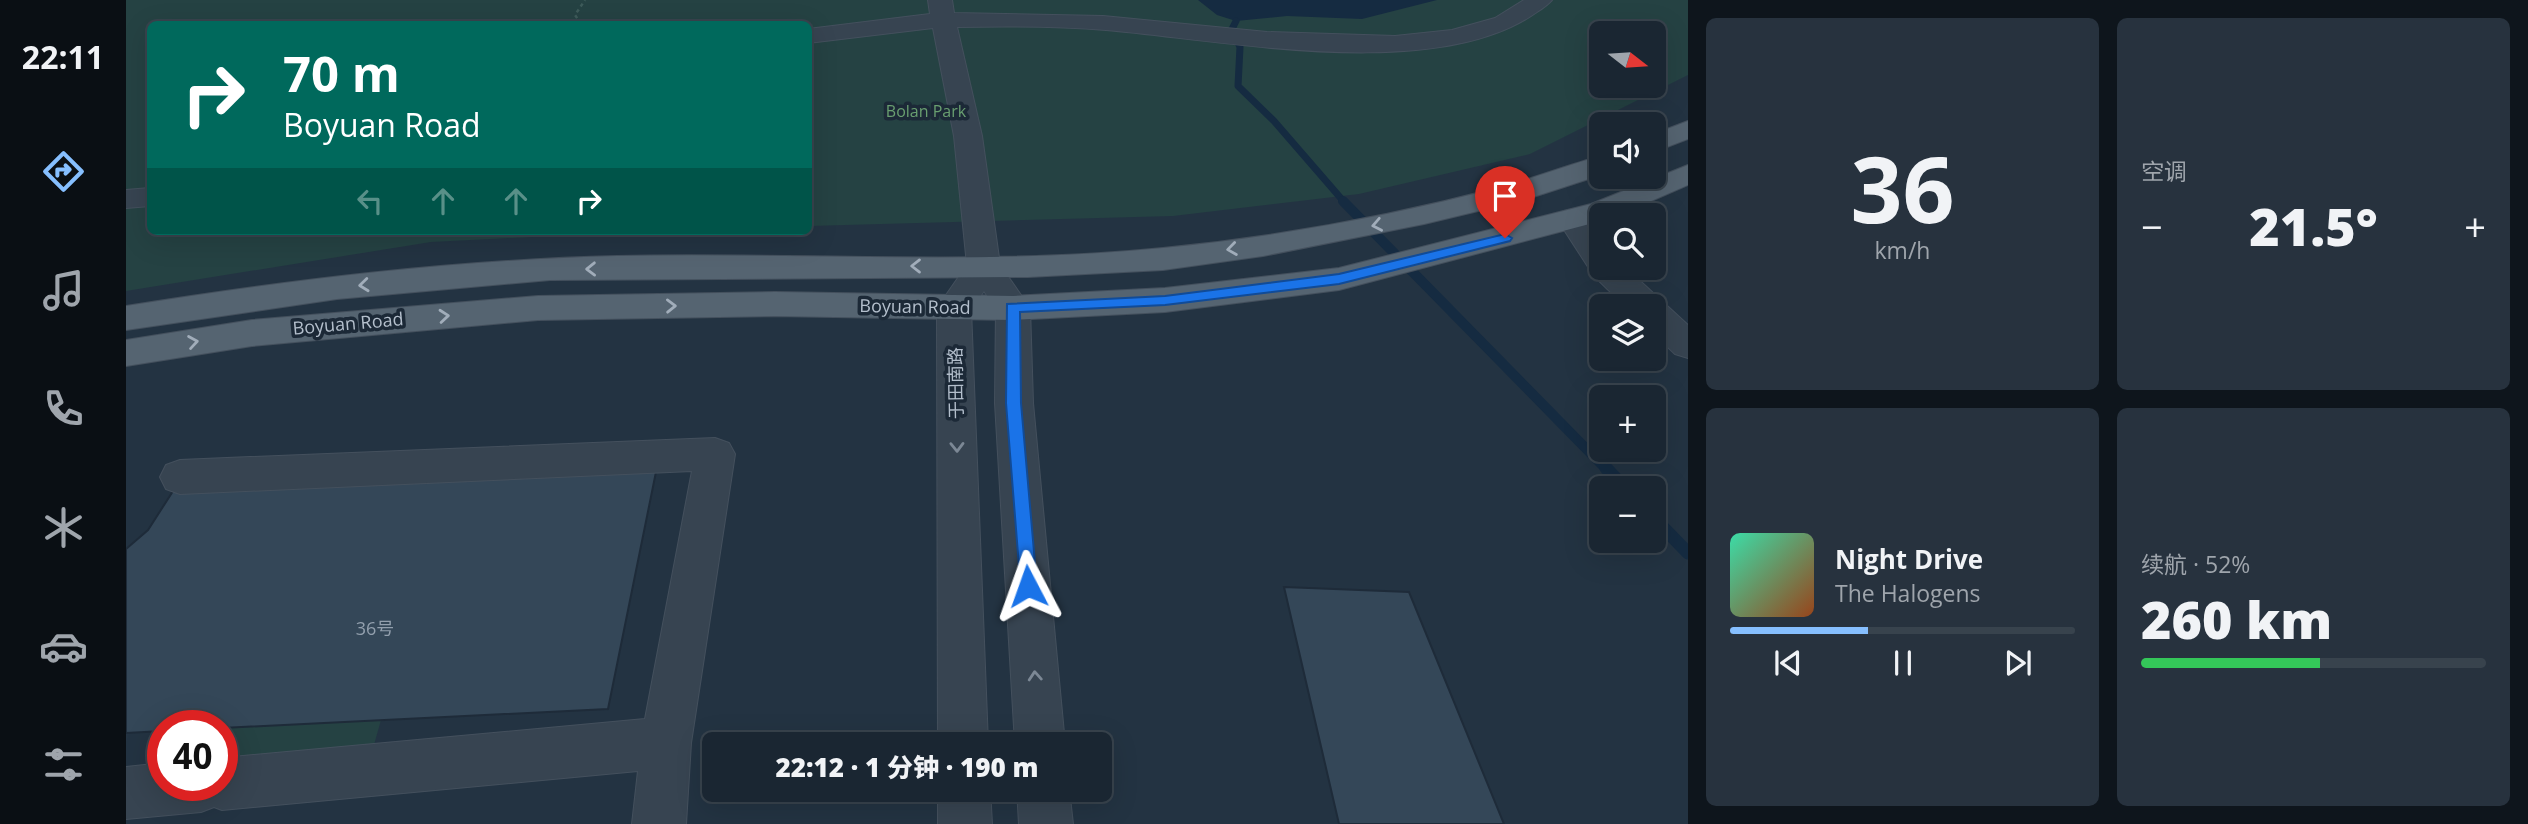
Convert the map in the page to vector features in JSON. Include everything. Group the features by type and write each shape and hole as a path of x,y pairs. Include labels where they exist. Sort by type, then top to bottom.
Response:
{"main road":[{"path":"1666,139 1688,129"},
{"name":"Boyuan Road","path":"126,318 261,296 549,270 1100,264 1299,240 1444,211 1509,195 1589,169"},
{"name":"Boyuan Road","path":"126,353 252,333 538,308 775,304 954,308 1165,300 1339,279 1602,211 1688,174"}],"street":[{"path":"812,35 888,24 942,10 1310,43 1391,44 1456,37 1525,15 1541,0"},
{"path":"942,10 968,136 984,267 1013,307 1014,403 1039,732"},
{"path":"126,199 147,197"},
{"path":"1573,219 1589,242"},
{"path":"954,308 984,267"},
{"path":"1619,280 1633,294"},
{"name":"于田南路","path":"954,308 963,732"},
{"path":"1666,325 1688,345"},
{"path":"180,477 715,454 666,743 659,824"},
{"path":"238,783 666,743"},
{"path":"126,793 147,791"},
{"path":"964,802 965,824"},
{"path":"1045,802 1046,824"}],"path":[{"path":"579,21 575,15 585,0"}],"green space":[{"name":"Bolan Park","path":"126,0 1688,0 1688,75 1666,86 1666,21 1589,21 1589,98 1642,98 1614,112 1589,112 1589,124 1530,154 1359,194 1173,216 812,226 812,21 147,21 147,235 573,235 431,242 126,291"},
{"path":"381,720 370,759 238,767 238,727"}],"water":[{"path":"1198,0 1437,0 1362,19 1287,16 1236,21 1217,15"}],"building":[{"path":"657,467 608,709 238,727 238,710 147,710 147,732 126,733 126,549 148,530 175,488"},
{"path":"1284,587 1409,592 1504,824 1339,824"}],"waterway":[{"path":"1236,21 1232,29 1240,47 1238,86 1274,121 1345,203"},
{"path":"1343,201 1607,470"},
{"path":"1606,468 1614,476"},
{"path":"1666,530 1688,553"}],"route":[{"path":"1028,586 1014,403 1013,307 1165,300 1339,279 1505,238"}]}
